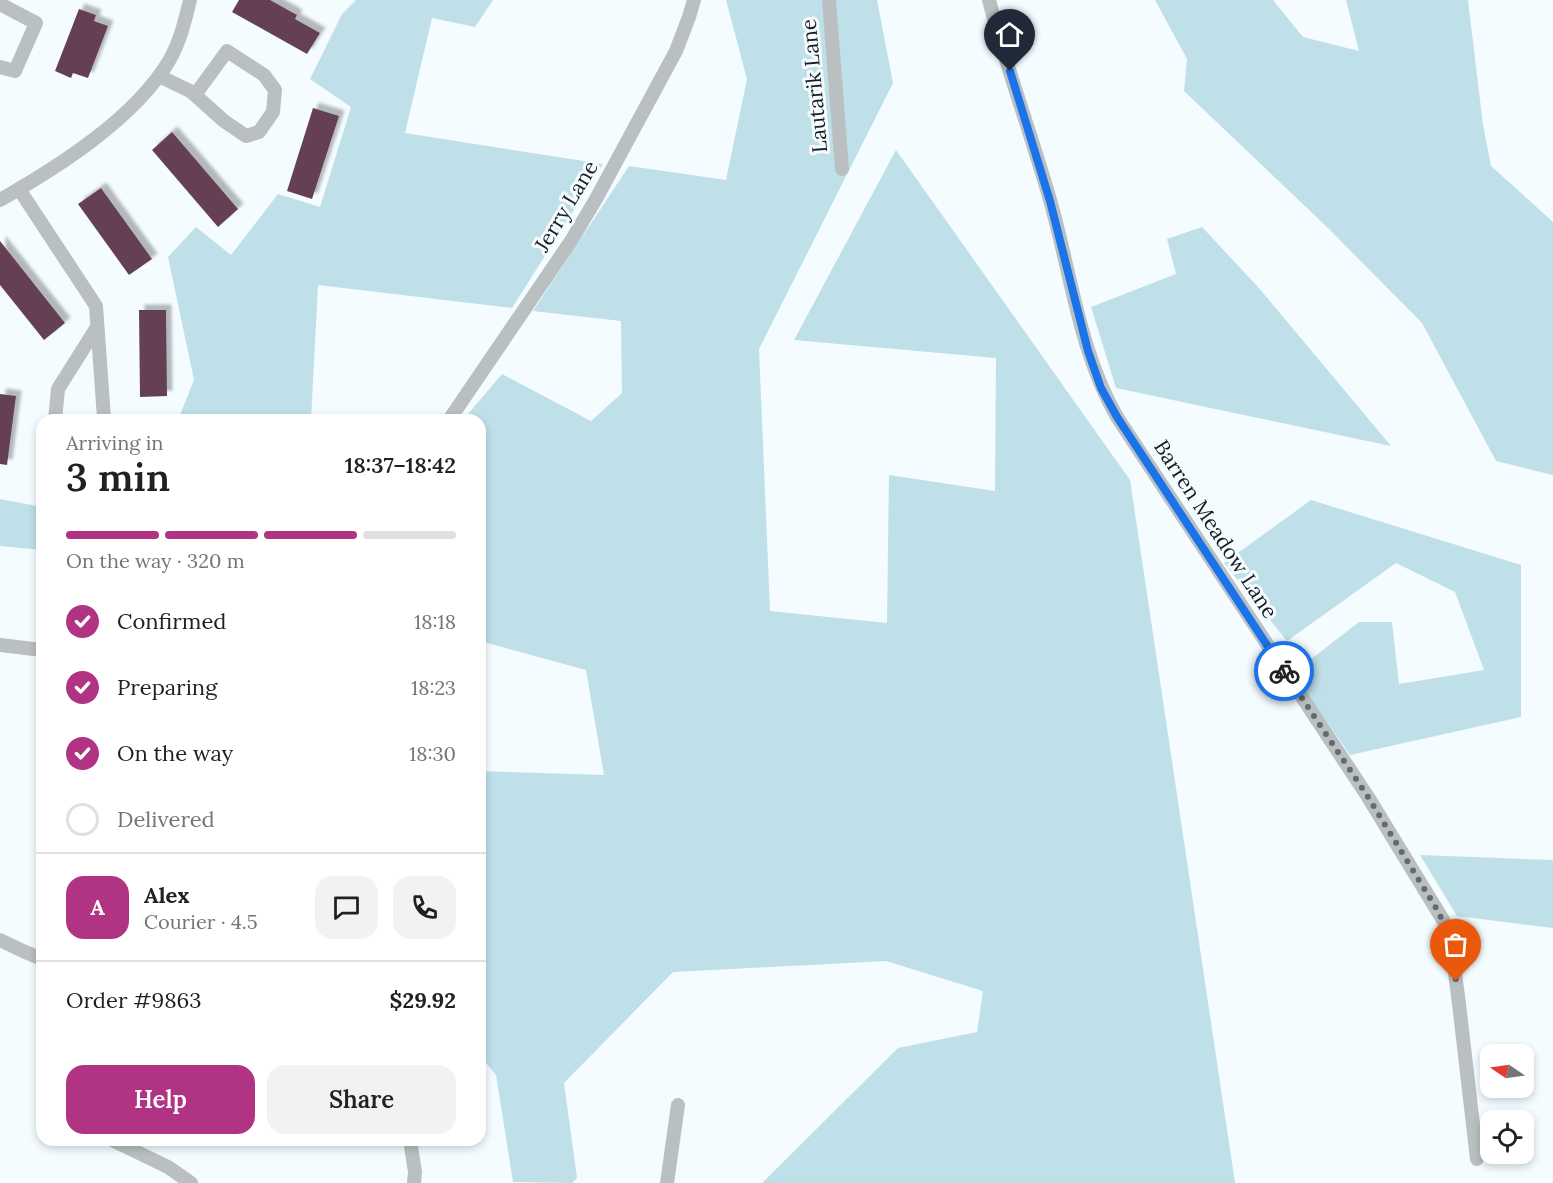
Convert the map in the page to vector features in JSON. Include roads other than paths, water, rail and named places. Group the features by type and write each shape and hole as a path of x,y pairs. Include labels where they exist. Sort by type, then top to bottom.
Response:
{"street":[{"path":"0,200 59,164 98,135 146,91 170,59 184,25 190,0"},
{"name":"Jerry Lane","path":"453,414 571,241 596,199 676,51 694,0"},
{"name":"Lautarik Lane","path":"829,0 842,169"},
{"name":"Barren Meadow Lane","path":"989,0 1050,201 1088,351 1107,400 1368,797 1450,935 1477,1159"},
{"path":"0,4 36,23 15,71 0,67"},
{"path":"159,76 190,91 224,121 246,136 259,132 273,112 275,90 264,75 227,51 195,95"},
{"path":"19,189 96,306 104,414"},
{"path":"56,414 58,388 97,327"},
{"path":"0,645 36,649"},
{"path":"0,940 36,956"},
{"path":"667,1183 678,1105"},
{"path":"124,1146 168,1167 191,1183"},
{"path":"411,1146 415,1172 414,1183"}]}
